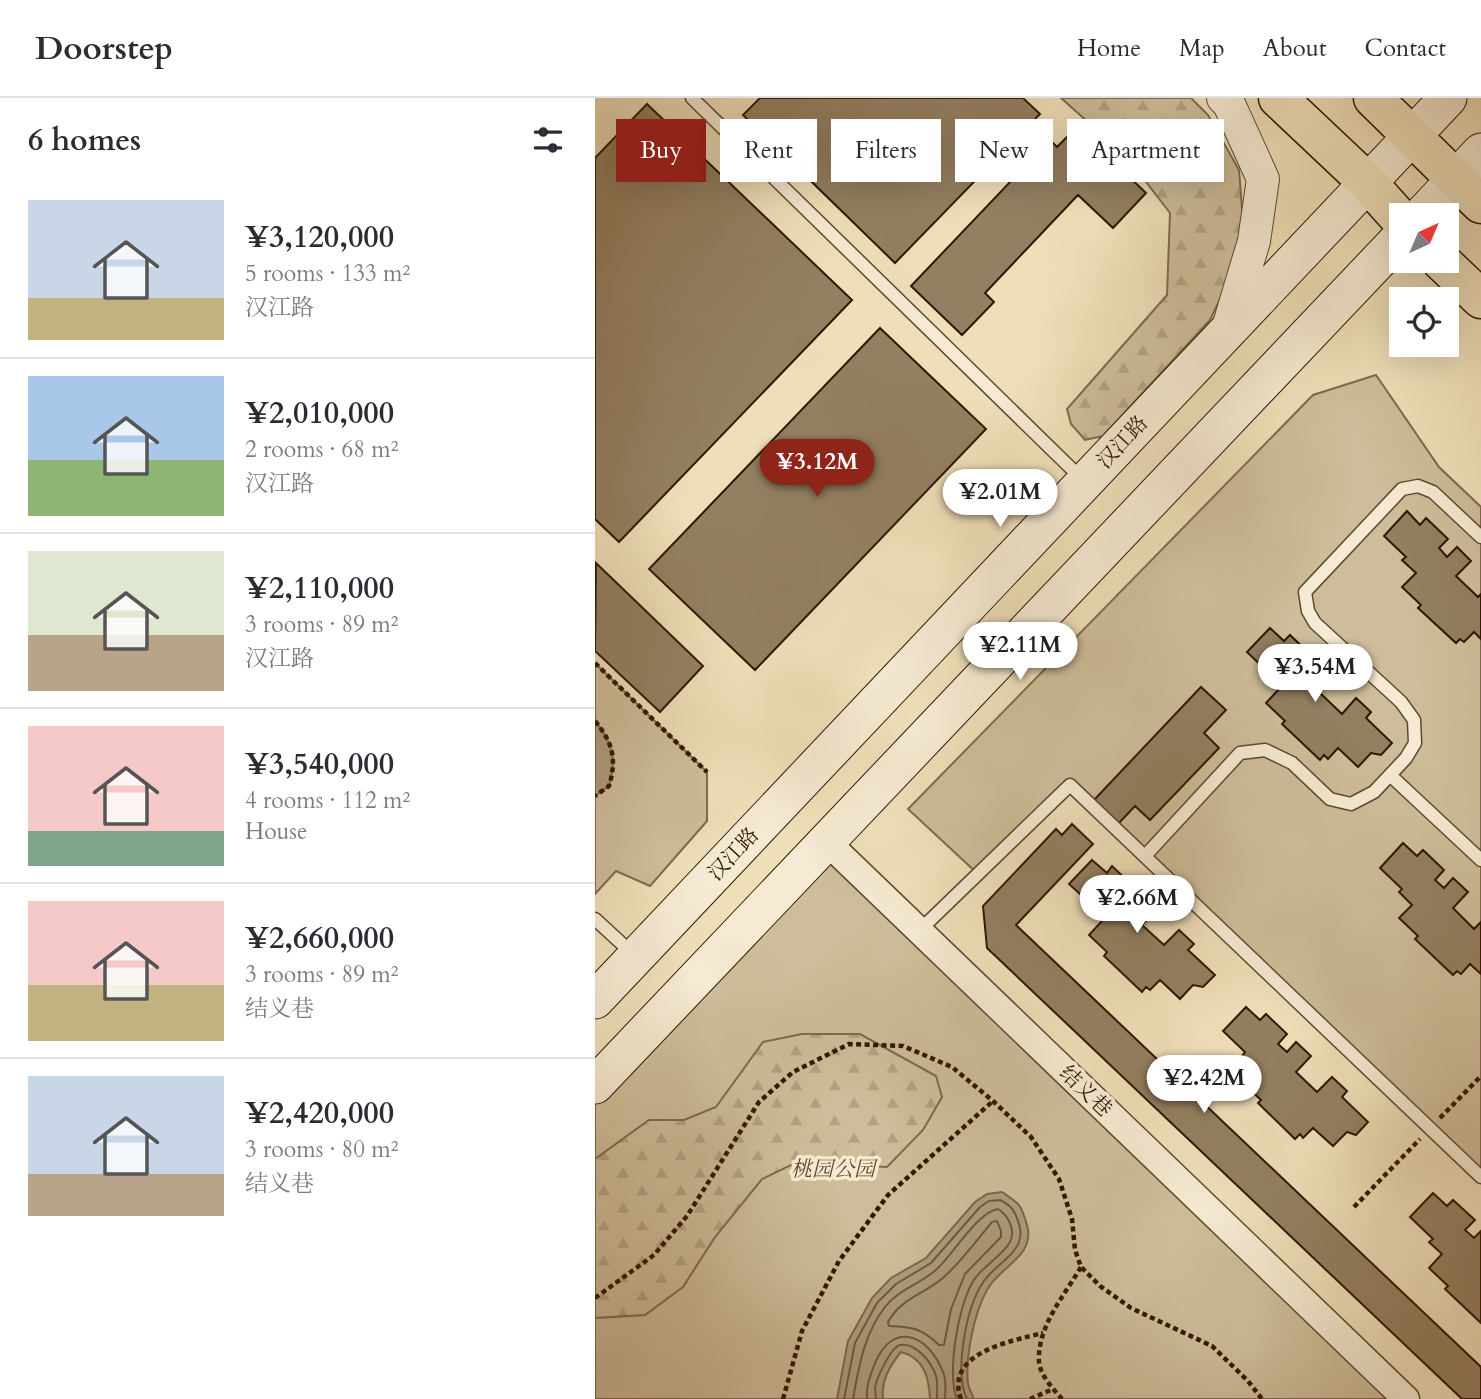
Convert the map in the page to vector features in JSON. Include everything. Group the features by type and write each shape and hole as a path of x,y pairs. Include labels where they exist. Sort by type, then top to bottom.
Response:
{"main road":[{"path":"1278,98 1389,207"},
{"path":"1373,98 1412,135 1473,178 1439,203"},
{"name":"汉江路","path":"595,1000 1448,98"},
{"path":"595,1085 1389,250"},
{"path":"1454,273 1481,299"}],"street":[{"path":"1223,98 1229,104 1263,179 1254,242 1227,331"},
{"name":"结义巷","path":"827,842 1406,1399"}],"lane":[{"path":"692,98 1085,481"},
{"path":"1145,856 1240,753 1265,750 1292,763 1330,799 1351,804 1374,792 1406,758 1415,743 1414,720 1401,702 1315,623 1308,611 1305,592 1402,489 1417,486 1433,492 1481,537"},
{"path":"1391,775 1481,860"},
{"path":"919,931 1070,785 1481,1177"},
{"path":"595,919 636,956"}],"path":[{"path":"595,663 707,772"},
{"path":"595,721 610,744 614,768 609,786 595,796"},
{"path":"595,1298 654,1255 687,1216 759,1102 793,1072 849,1044 903,1046 952,1068 993,1101 1031,1137 1059,1179 1072,1219 1075,1250 1081,1267 1100,1286 1131,1308 1212,1346 1248,1381 1262,1399"},
{"path":"783,1399 802,1331 839,1262 888,1195 993,1101"},
{"path":"1062,1399 1039,1364 1043,1329 1081,1267"},
{"path":"961,1399 956,1386 961,1370 979,1354 998,1344 1043,1333"},
{"path":"1030,1399 1053,1389"}],"green space":[{"path":"1061,98 1191,98 1210,119 1085,119"},
{"path":"1224,143 1239,170 1245,247 1210,320 1103,436 1085,440 1071,424 1067,409 1167,295 1170,213 1146,182 1224,182"},
{"path":"1376,375 1439,467 1481,507 1481,1177 1070,785 978,874 908,809 1313,395"},
{"path":"595,663 707,772 707,821 650,886 616,871 595,894"},
{"name":"桃园公园","path":"827,842 1406,1399 595,1399 595,1085"},
{"path":"802,1034 860,1034 936,1076 942,1097 923,1130 887,1167 795,1163 762,1179 715,1237 683,1287 645,1315 595,1318 595,1159 649,1120 684,1120 716,1107 763,1042"}],"water":[{"path":"595,721 609,744 613,768 609,786 595,796"},
{"path":"1002,1192 1021,1208 1028,1236 1021,1253 987,1290 978,1311 968,1362 968,1384 974,1399 930,1399 924,1370 915,1359 901,1352 887,1374 883,1399 837,1399 848,1341 872,1298 891,1278 926,1258 975,1202 987,1194"}],"building":[{"path":"760,98 1023,98 1040,114 1035,119 955,119 955,182 974,182 895,263 812,182 817,182 817,119 747,119 743,115"},
{"path":"647,104 663,119 633,119"},
{"path":"616,136 616,182 706,182 706,160 720,174 720,182 729,182 852,300 619,542 595,519 595,158"},
{"path":"1067,137 1067,182 1134,182 1146,193 1113,228 1078,195 985,293 994,302 962,335 911,286 1010,182 1053,182 1053,143 1057,147"},
{"path":"880,328 986,429 755,670 649,569"},
{"path":"1407,511 1420,525 1426,518 1448,539 1439,548 1447,557 1457,547 1471,561 1456,576 1478,597 1481,594 1481,639 1474,632 1464,642 1460,639 1456,643 1418,608 1421,605 1402,587 1416,573 1402,560 1406,557 1384,536"},
{"path":"596,563 703,666 660,712 595,651"},
{"path":"1270,628 1284,641 1290,635 1311,655 1302,664 1311,673 1320,663 1335,677 1320,693 1342,714 1356,698 1371,712 1366,718 1392,743 1381,755 1371,753 1358,767 1338,748 1328,759 1324,755 1320,760 1282,724 1285,721 1266,703 1279,689 1266,676 1269,673 1247,652"},
{"path":"1201,687 1226,710 1204,733 1219,748 1150,820 1135,806 1119,823 1094,800"},
{"path":"1072,824 1093,844 1016,925 1481,1367 1481,1399 1462,1399 987,948 983,906 1056,829 1062,835"},
{"path":"1403,843 1417,856 1423,850 1444,870 1435,880 1444,888 1453,878 1468,892 1453,908 1474,929 1481,922 1481,974 1470,964 1461,974 1457,971 1453,975 1415,939 1418,936 1399,918 1412,905 1399,892 1402,889 1380,868"},
{"path":"1092,860 1107,873 1112,866 1134,887 1125,897 1133,905 1143,895 1157,909 1142,925 1164,945 1179,930 1194,944 1188,950 1215,975 1203,987 1193,985 1180,999 1160,980 1150,990 1146,987 1142,992 1104,956 1107,952 1089,935 1102,921 1089,909 1092,905 1069,884"},
{"path":"1246,1007 1260,1020 1266,1014 1287,1034 1278,1044 1287,1052 1296,1042 1311,1056 1296,1072 1317,1092 1332,1077 1347,1091 1342,1097 1368,1122 1356,1135 1347,1132 1333,1146 1313,1128 1303,1138 1300,1134 1295,1139 1258,1103 1261,1100 1242,1082 1255,1068 1242,1056 1245,1052 1223,1031"},
{"path":"1433,1193 1447,1206 1453,1200 1475,1220 1465,1230 1474,1238 1481,1231 1481,1323 1445,1289 1448,1286 1429,1268 1442,1254 1429,1242 1433,1239 1410,1217"}]}
